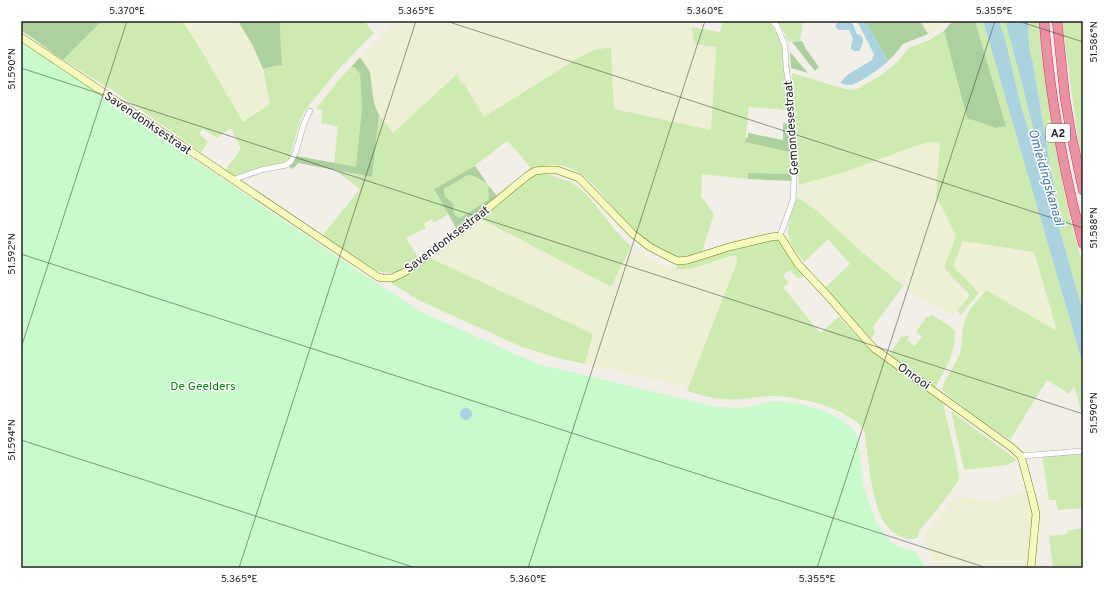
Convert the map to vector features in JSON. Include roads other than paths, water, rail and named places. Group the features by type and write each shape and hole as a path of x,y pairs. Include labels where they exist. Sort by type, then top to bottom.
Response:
{"highway":[{"name":"A2","path":"1044,21 1048,66 1055,114 1068,184 1083,244"},
{"name":"A2","path":"1057,21 1065,98 1083,190"}],"street":[{"name":"Gemondesestraat","path":"772,21 777,26 785,46 790,96 794,179 792,200 780,236"},
{"name":"Savendonksestraat","path":"21,37 372,274 383,278 392,278 405,272 466,226 526,176 535,171 544,170 557,170 580,178 633,234 650,247 678,261 688,260 729,247 780,236"},
{"path":"232,180 261,170 286,165 291,161 296,151 304,123 310,111"},
{"name":"Onrooi","path":"780,236 798,264 875,349 1011,447 1021,456"},
{"path":"1031,568 1036,514 1032,493 1021,456 1083,451"}],"water":[{"path":"840,21 852,22 857,34 862,37 862,46 859,51 854,51 851,49 853,39 849,30 839,30 836,28 836,24"},
{"path":"857,21 865,21 888,61 864,79 854,84 846,85 840,83 847,75 872,60 874,54"},
{"path":"983,21 999,21 1005,38 1021,106 1057,220 1083,312 1083,365"},
{"name":"Omleidingskanaal","path":"1005,21 1028,21 1029,48 1033,63 1057,202 1054,204 1047,184"},
{"path":"464,408 468,408 472,414 468,420 464,420 460,416 460,412"}],"park label":[{"name":"De Geelders","path":"203,386"}]}
